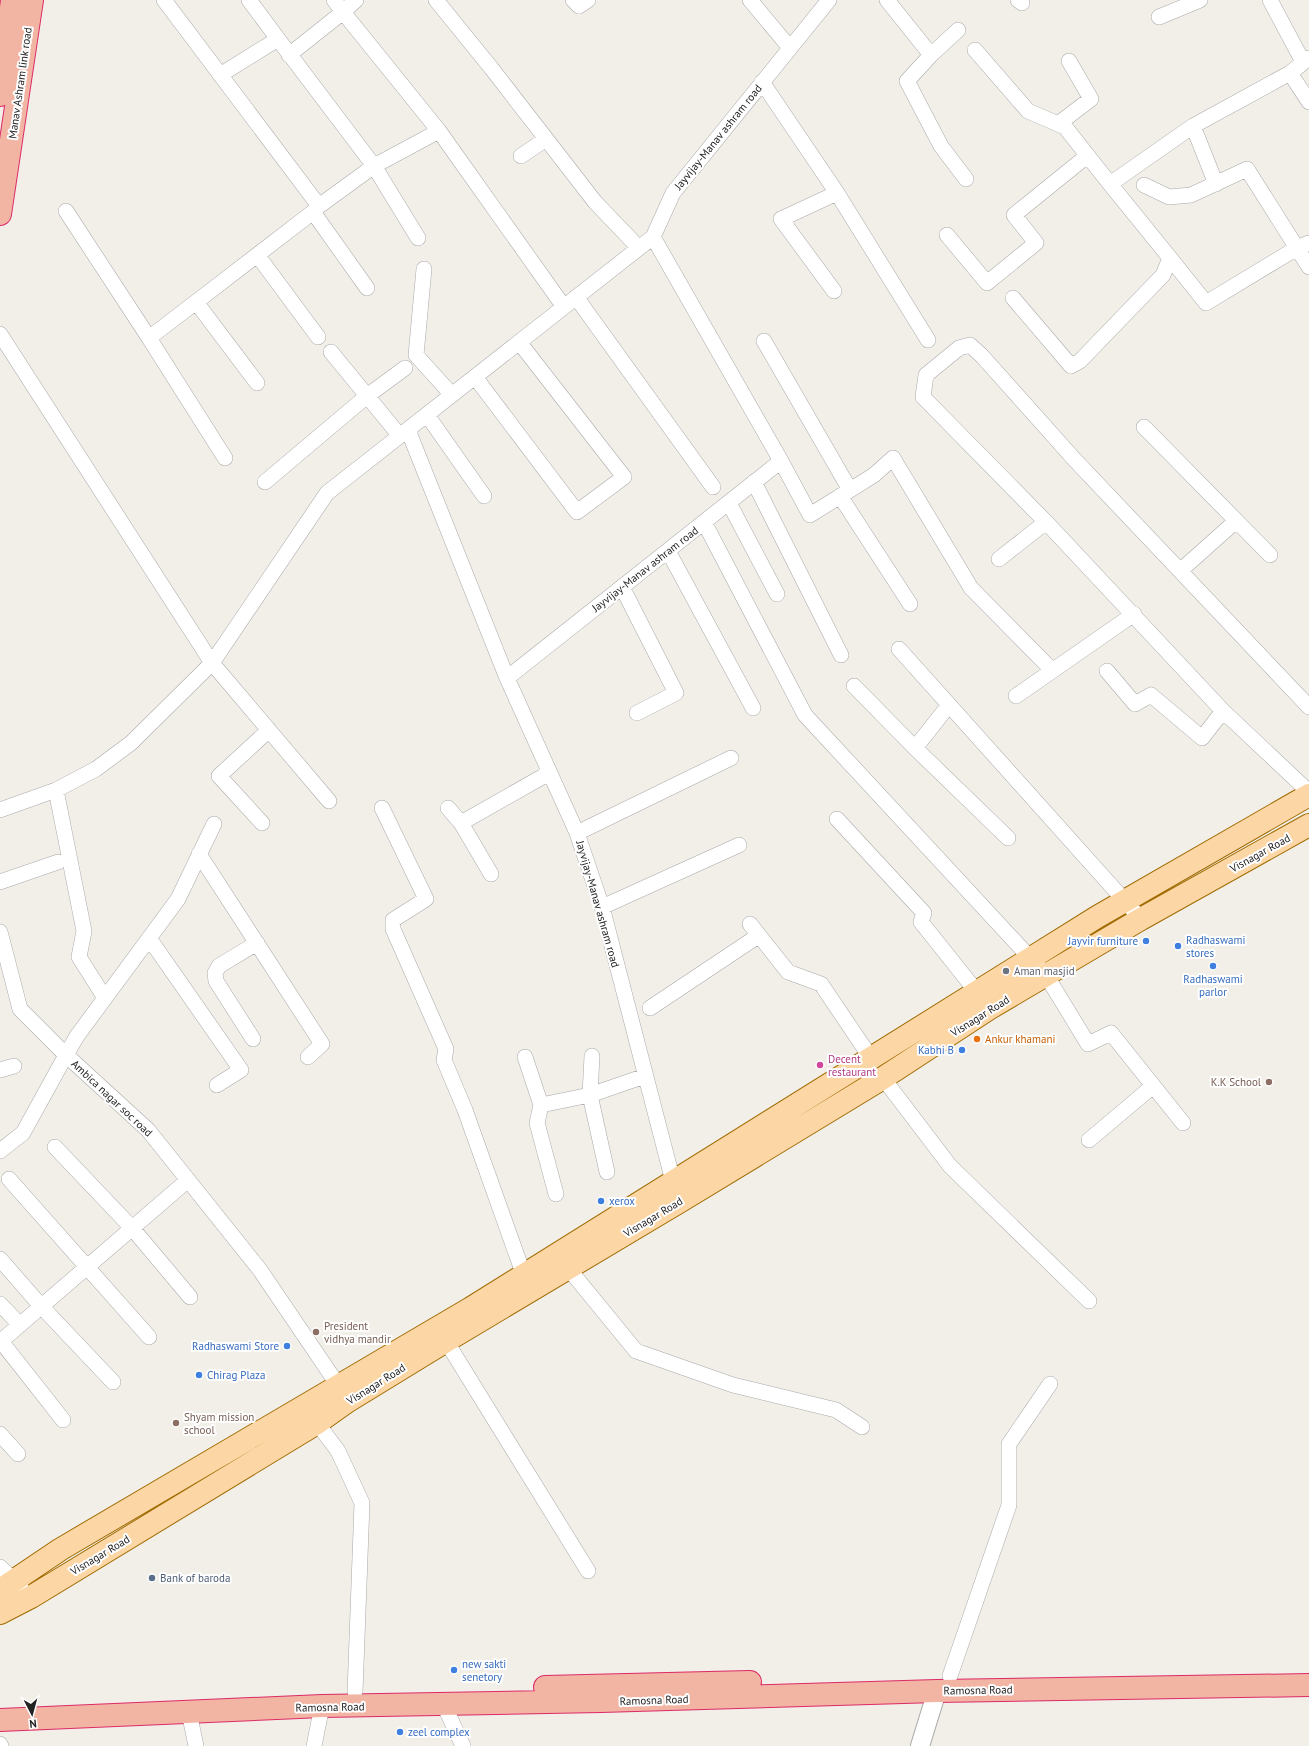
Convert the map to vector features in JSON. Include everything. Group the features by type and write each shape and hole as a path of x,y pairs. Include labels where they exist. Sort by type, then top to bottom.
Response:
{"highway":[{"path":"0,95 12,0"},
{"name":"Manav Ashram link road","path":"0,214 32,0"},
{"name":"Ramosna Road","path":"0,1720 322,1706 355,1707 443,1703 601,1701 943,1684 1309,1670"},
{"name":"Ramosna Road","path":"0,1705 355,1692 943,1684 1309,1685"}],"main road":[{"path":"5,1579 343,1393 471,1308 527,1282 672,1181 876,1065 976,991 1125,900 1309,795"},
{"name":"Visnagar Road","path":"0,1613 31,1597 318,1423 343,1393 446,1341 527,1282 568,1268 679,1202 876,1065 990,1008 1142,919 1309,825"}],"street":[{"path":"164,0 316,209 367,288"},
{"path":"249,0 374,166 418,238"},
{"path":"289,55 339,6 356,0"},
{"path":"436,0 595,202 639,248"},
{"path":"573,0 579,6 588,0"},
{"path":"750,0 790,48"},
{"path":"887,0 931,55"},
{"path":"1159,17 1200,0"},
{"path":"1110,184 1194,126 1290,73 1306,60 1270,0"},
{"name":"Jayvijay-Manav ashram road","path":"653,237 673,193 790,48 823,3"},
{"path":"339,6 438,131 564,307"},
{"path":"958,30 931,55 907,81 941,146 966,179"},
{"path":"220,75 278,39"},
{"path":"975,50 1028,111 1066,127 1087,156 1206,303 1303,246"},
{"path":"1058,124 1091,99 1069,61"},
{"path":"1290,73 1309,102"},
{"path":"762,82 837,193 928,340"},
{"path":"1194,126 1216,184"},
{"path":"148,338 258,256 316,209 374,166 438,131"},
{"path":"521,156 546,139"},
{"path":"947,235 988,283 1036,243 1014,215 1087,156"},
{"path":"1144,185 1169,197 1191,195 1247,170 1303,246 1309,267"},
{"path":"834,290 781,219 837,193"},
{"path":"66,211 225,458"},
{"path":"0,810 56,790 96,769 131,743 212,663 328,493 653,237 781,461 810,515 874,475 893,458 971,588 1052,670"},
{"path":"258,256 318,337"},
{"path":"1013,298 1071,366 1080,361 1163,276 1170,258"},
{"path":"424,269 416,356 452,395"},
{"path":"576,297 713,487"},
{"path":"196,302 257,383"},
{"path":"0,334 212,663 329,801"},
{"path":"764,341 845,493 910,604"},
{"path":"475,378 577,512 624,478 519,342"},
{"path":"1309,708 1074,458 982,356 970,345 959,348 926,375 923,397 1134,614 1223,711 1309,792"},
{"path":"331,352 367,396 404,433 507,678"},
{"path":"265,482 367,396 405,368"},
{"path":"427,415 484,496"},
{"path":"1144,427 1270,555"},
{"name":"Jayvijay-Manav ashram road","path":"679,1202 672,1181 602,906 578,833 549,773 507,678 781,461"},
{"path":"754,482 841,655"},
{"path":"729,503 777,594"},
{"path":"1180,571 1236,521"},
{"path":"704,522 805,715 1046,975 1088,1044 1111,1033 1183,1123"},
{"path":"999,559 1046,522"},
{"path":"668,551 753,708"},
{"path":"622,587 676,693 637,713"},
{"path":"1016,696 1134,614"},
{"path":"899,649 1142,919"},
{"path":"1107,671 1136,704 1151,695 1202,738 1223,711"},
{"path":"854,686 915,748 1008,838"},
{"path":"915,748 949,705"},
{"path":"262,823 219,776 269,730"},
{"path":"578,833 731,758"},
{"path":"461,824 549,773"},
{"path":"56,790 84,931 80,957 105,998"},
{"path":"382,808 426,899 393,920 393,929 446,1049 444,1060 465,1110 527,1282"},
{"path":"448,808 461,824 491,874"},
{"path":"837,819 924,913 922,922 976,991"},
{"name":"Ambica nagar soc road","path":"214,824 178,899 77,1036 66,1055 148,1130 260,1270 343,1393"},
{"path":"602,906 739,845"},
{"path":"199,854 322,1044 308,1057"},
{"path":"0,882 58,862"},
{"path":"650,1008 754,930 788,972 821,984 876,1065 950,1166 1089,1301"},
{"path":"0,932 20,1010 66,1055 23,1134 0,1151"},
{"path":"149,938 241,1070 217,1085"},
{"path":"253,1039 216,981 215,973 220,966 257,943"},
{"path":"592,1056 590,1095 607,1172"},
{"path":"525,1057 541,1105 537,1123 556,1194"},
{"path":"541,1105 590,1095 645,1076"},
{"path":"1089,1140 1153,1086"},
{"path":"55,1147 132,1228 190,1297"},
{"path":"9,1179 86,1268 149,1336"},
{"path":"63,1420 0,1341 188,1180"},
{"path":"0,1259 41,1306 113,1382"},
{"path":"568,1268 636,1351 733,1385 836,1410 862,1427"},
{"path":"0,1304 20,1325"},
{"path":"446,1341 588,1571"},
{"path":"920,1746 1009,1505 1009,1444 1050,1384"},
{"path":"318,1423 338,1451 362,1503 355,1692"},
{"path":"0,1434 18,1454"},
{"path":"5,1579 31,1597"},
{"path":"443,1703 463,1746"},
{"path":"314,1746 322,1706"},
{"path":"189,1712 196,1746"}],"place":[{"name":"Jayvir furniture","path":"1146,941"},
{"name":"Radhaswami stores","path":"1178,946"},
{"name":"Radhaswami parlor","path":"1213,966"},
{"name":"Aman masjid","path":"1006,971"},
{"name":"Ankur khamani","path":"977,1039"},
{"name":"Kabhi B","path":"962,1050"},
{"name":"Decent restaurant","path":"820,1065"},
{"name":"K.K School","path":"1269,1082"},
{"name":"xerox","path":"601,1201"},
{"name":"President vidhya mandir","path":"316,1332"},
{"name":"Radhaswami Store","path":"287,1346"},
{"name":"Chirag Plaza","path":"199,1375"},
{"name":"Shyam mission school","path":"176,1423"},
{"name":"Bank of baroda","path":"152,1578"},
{"name":"new sakti senetory","path":"454,1670"},
{"name":"zeel complex","path":"400,1732"}]}
